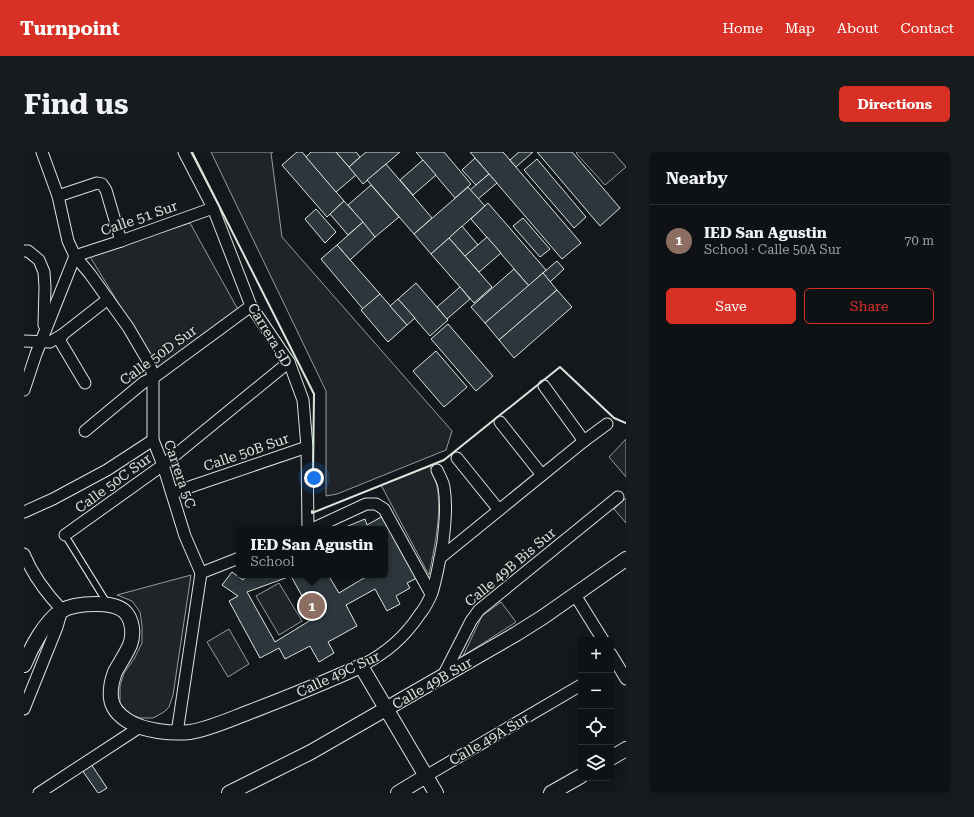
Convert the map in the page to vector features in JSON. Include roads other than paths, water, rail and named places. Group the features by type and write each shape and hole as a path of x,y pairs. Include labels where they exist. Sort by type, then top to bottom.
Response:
{"street":[{"name":"Carrera 5C","path":"42,152 58,196 68,240 75,256 90,274 128,327 148,361 153,378 153,440 163,465 185,536 201,573"},
{"name":"Carrera 5D","path":"184,152 213,208 251,306 289,362 303,400 307,447 308,526"},
{"path":"58,196 97,183 102,184 106,190 121,241"},
{"name":"Calle 51 Sur","path":"75,256 213,208"},
{"path":"24,251 28,251 39,260 44,272 45,320 41,341"},
{"path":"24,390 36,354 75,256"},
{"path":"24,341 50,342 108,300"},
{"name":"Calle 50D Sur","path":"85,432 144,382 153,378 251,306"},
{"path":"62,334 60,341 85,383"},
{"name":"Calle 50C Sur","path":"65,535 163,465 289,362"},
{"path":"544,386 584,441"},
{"path":"500,422 542,475"},
{"path":"440,558 606,424"},
{"path":"24,512 53,499 107,470 153,440"},
{"name":"Calle 50B Sur","path":"172,493 307,447"},
{"path":"457,458 499,510"},
{"name":"Calle 49C Sur","path":"108,604 124,611 132,624 132,639 130,646 115,673 110,691 111,700 114,708 123,718 140,727 177,733 191,732 218,724 334,679 377,658 389,649 406,634 432,594 445,527 446,505 444,486 437,470"},
{"name":"Calle 49B Bis Sur","path":"443,676 478,610 618,498"},
{"path":"318,526 366,504 376,504 384,509 432,594"},
{"path":"24,554 27,570 62,610"},
{"path":"177,733 201,573 236,559"},
{"name":"Calle 49B Sur","path":"229,793 311,752 523,630 626,559"},
{"path":"575,595 601,637"},
{"path":"24,665 29,644 50,620 62,610 77,605 108,604"},
{"path":"24,709 57,627 62,610"},
{"path":"618,663 626,679"},
{"path":"361,666 436,793"},
{"name":"Calle 49A Sur","path":"398,793 578,687"},
{"path":"39,793 140,727"},
{"path":"614,756 626,749"},
{"path":"551,793 578,778"}],"lane":[{"path":"65,535 108,604"}],"place":[{"name":"IED San Agustin","path":"312,606"}]}
